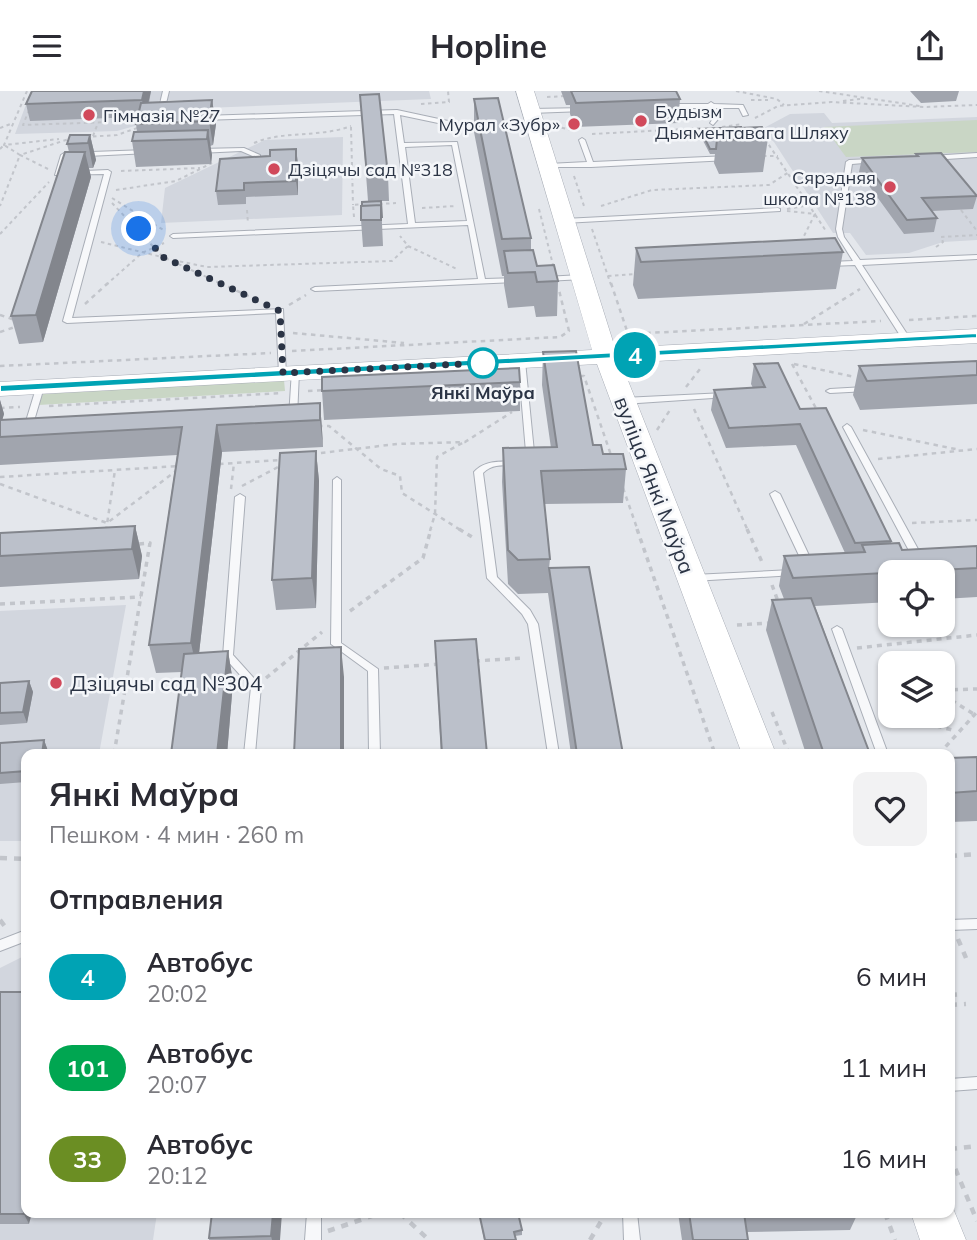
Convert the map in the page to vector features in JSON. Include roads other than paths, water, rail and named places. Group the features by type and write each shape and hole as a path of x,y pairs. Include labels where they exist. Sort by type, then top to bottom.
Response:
{"street":[{"name":"вуліца Янкі Маўра","path":"525,91 606,357 757,749"},
{"path":"0,389 606,357 900,330 977,336"},
{"path":"935,1218 943,1240"}],"lane":[{"path":"166,91 159,120 173,120"},
{"path":"711,104 717,117 713,123"},
{"path":"659,106 741,106 745,115"},
{"path":"187,119 393,112 461,125 594,109"},
{"path":"393,112 401,145 412,225"},
{"path":"581,137 591,165"},
{"path":"401,145 455,143 482,281"},
{"path":"189,151 240,150 258,156 258,166"},
{"path":"151,152 64,155 57,174 108,171 67,321 280,311 293,421 280,422"},
{"path":"926,158 977,155"},
{"path":"548,166 763,156"},
{"path":"888,160 849,162 839,229 841,237 900,330"},
{"path":"564,221 778,210"},
{"path":"173,236 471,223"},
{"path":"821,265 977,257"},
{"path":"533,279 581,277"},
{"path":"315,289 521,280"},
{"path":"521,361 530,452 527,458 517,463 490,464 482,466 478,472 485,545 492,578 526,612 533,624 553,749"},
{"path":"40,387 26,434 40,434"},
{"path":"830,391 882,389"},
{"path":"623,401 737,394"},
{"path":"847,427 920,560"},
{"path":"337,481 336,644 373,669 375,749"},
{"path":"235,494 228,656 256,686 250,749"},
{"path":"775,494 811,572"},
{"path":"692,578 825,571"},
{"path":"836,629 881,749"},
{"path":"955,925 977,923"},
{"path":"0,946 21,937"},
{"path":"955,1085 977,1083"},
{"path":"313,1238 314,1218"},
{"path":"630,1218 632,1240"}],"place":[{"name":"Гімназія №27","path":"89,115"},
{"name":"Будызм Дыяментавага Шляху","path":"641,121"},
{"name":"Мурал «Зубр»","path":"574,124"},
{"name":"Дзіцячы сад №318","path":"274,169"},
{"name":"Сярэдняя школа №138","path":"890,187"},
{"name":"Янкі Маўра","path":"483,363"},
{"name":"Дзіцячы сад №304","path":"56,683"}]}
